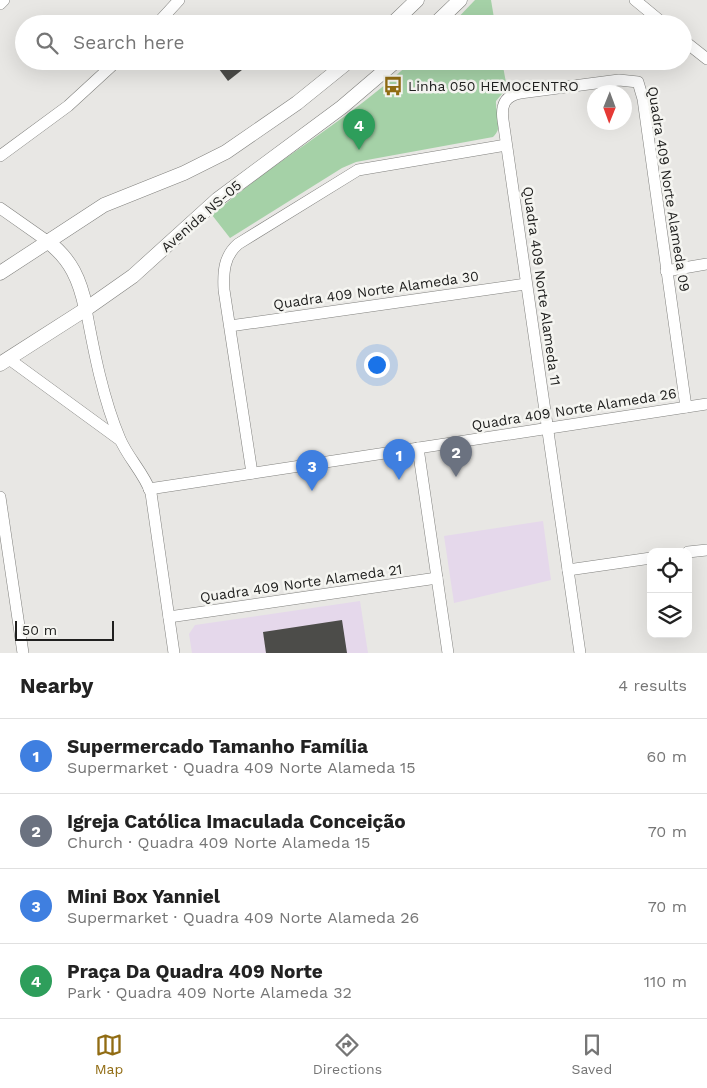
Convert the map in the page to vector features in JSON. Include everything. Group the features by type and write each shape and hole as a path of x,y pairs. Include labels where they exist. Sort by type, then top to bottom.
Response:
{"street":[{"path":"0,4 4,0"},
{"path":"165,15 179,0"},
{"path":"401,15 417,0"},
{"path":"444,15 460,0"},
{"path":"635,0 653,15"},
{"path":"692,47 707,59"},
{"path":"0,156 68,106 107,70"},
{"path":"0,273 104,205 184,173 226,152 296,103 338,70"},
{"name":"Avenida NS-05","path":"3,358 86,309 133,276 223,195 342,107 385,70"},
{"name":"Quadra 409 Norte Alameda 09","path":"504,102 511,96 520,93 619,80 638,82 686,407"},
{"name":"Quadra 409 Norte Alameda 11","path":"504,102 502,114 506,145 580,653"},
{"path":"252,473 224,277 228,255 238,244 358,170 506,145"},
{"path":"0,208 59,250 74,269 86,309 97,361 120,440 149,489 174,653"},
{"path":"666,271 707,264"},
{"name":"Quadra 409 Norte Alameda 30","path":"230,326 526,284"},
{"path":"3,358 120,440"},
{"name":"Quadra 409 Norte Alameda 26","path":"149,489 707,404"},
{"path":"418,448 448,653"},
{"path":"0,497 23,653"},
{"path":"692,552 707,550"},
{"path":"568,570 647,559"},
{"name":"Quadra 409 Norte Alameda 21","path":"169,617 436,578"}],"shaded area":[{"path":"543,521 551,580 454,603 444,536"},
{"path":"360,601 368,653 192,653 189,634 195,625"}],"green space":[{"path":"475,0 491,0 494,15 461,15"},
{"path":"402,70 504,70 507,88 496,101 498,129 493,137 356,162 342,168 230,238 212,215"}],"building":[{"path":"220,70 242,70 228,81"},
{"path":"342,620 347,653 266,653 263,632"}],"place":[{"name":"Linha 050 HEMOCENTRO","path":"393,86"},
{"name":"Praça Da Quadra 409 Norte","path":"359,150"},
{"name":"Igreja Católica Imaculada Conceição","path":"456,477"},
{"name":"Supermercado Tamanho Família","path":"399,480"},
{"name":"Mini Box Yanniel","path":"312,491"}]}
